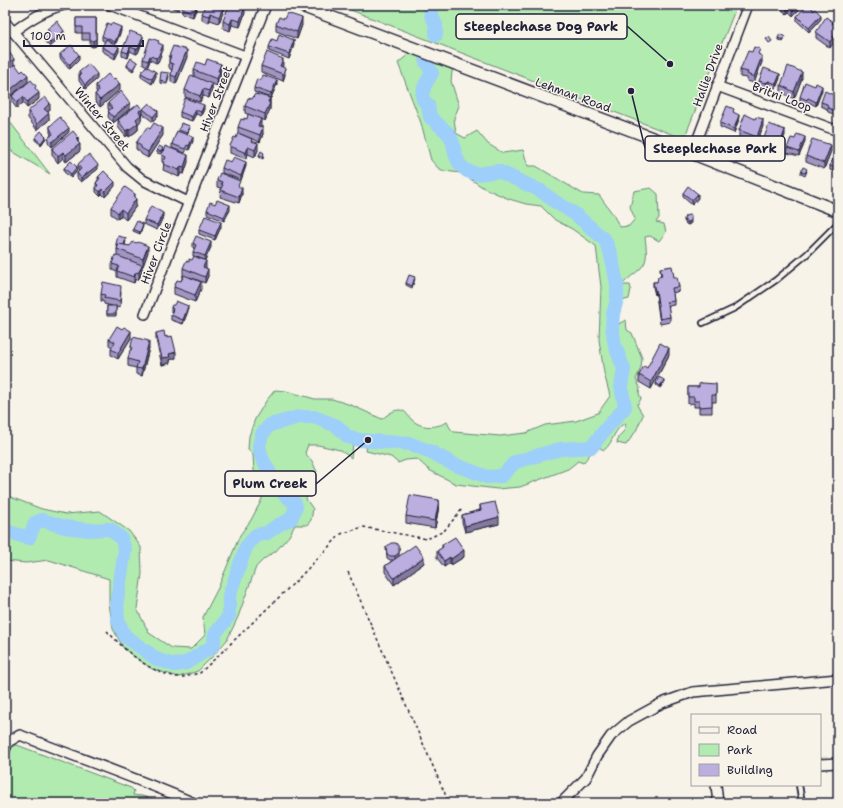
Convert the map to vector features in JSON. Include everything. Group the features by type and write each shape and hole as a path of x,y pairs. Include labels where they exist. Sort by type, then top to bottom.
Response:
{"street":[{"path":"13,32 35,16 64,5"},
{"path":"110,5 245,56"},
{"name":"Hiver Street","path":"188,202 266,5"},
{"name":"Lehman Road","path":"299,5 838,211"},
{"name":"Hallie Drive","path":"692,154 748,5"},
{"name":"Winter Street","path":"5,22 127,167 143,180 188,202"},
{"name":"Britni Loop","path":"718,86 838,131"},
{"name":"Hiver Circle","path":"145,314 188,202"},
{"path":"561,803 586,778 597,756 611,736 630,721 662,703 693,692 838,679"},
{"path":"5,750 8,742 20,735 95,764 153,784 194,803"},
{"path":"821,764 838,763"},
{"path":"716,786 718,803"}],"lane":[{"path":"703,323 735,308 776,280 807,254 838,223"},
{"path":"799,786 802,803"}],"path":[{"path":"107,631 124,649 152,669 179,677 200,673 297,580 341,534 363,527 427,539 444,531 462,509"},
{"path":"348,572 449,803"}],"green space":[{"path":"349,5 737,5 684,139 348,9"},
{"path":"415,49 453,64 451,81 459,106 454,118 456,133 465,138 477,131 488,144 503,153 523,150 528,166 536,166 583,194 599,195 620,227 629,226 635,219 630,207 634,191 651,188 658,194 659,218 656,222 664,224 666,232 659,241 650,236 645,237 646,258 644,265 622,285 630,285 631,289 629,299 621,301 616,312 616,328 620,323 626,320 627,330 632,333 642,358 641,368 636,379 640,388 639,393 641,399 637,405 643,415 636,431 626,445 617,443 618,437 624,431 626,423 618,428 610,444 604,450 598,447 583,463 578,461 568,469 520,487 497,489 456,484 429,470 417,459 406,460 398,463 391,457 366,451 368,440 354,438 351,458 340,450 318,445 308,445 305,453 312,461 317,472 295,483 309,489 306,499 313,509 311,520 307,525 295,525 289,536 276,551 264,559 256,567 238,617 227,640 198,671 179,677 152,669 124,649 113,629 109,604 109,579 49,560 26,563 5,561 5,495 42,509 66,514 100,511 129,531 141,547 142,574 137,609 149,633 172,648 191,649 205,635 203,617 218,588 240,535 251,520 261,501 267,484 254,471 253,455 248,449 249,436 255,419 275,390 286,391 315,399 332,399 351,405 382,419 392,412 401,410 419,425 433,426 447,422 454,432 500,436 526,433 545,425 576,421 598,413 610,396 604,373 599,340 601,287 596,246 572,229 555,220 541,206 526,204 509,199 484,188 461,173 444,171 438,168 431,160 421,123 398,63"},
{"path":"5,115 10,122 50,174 5,147"},
{"path":"17,745 131,788 134,791 133,795 142,796 164,803 5,803 4,780 6,761 12,748"}],"building":[{"path":"183,5 197,5 193,13 182,8"},
{"path":"206,5 224,5 219,17 210,13 209,16 202,14"},
{"path":"229,5 245,6 240,21 232,19 230,24 223,21"},
{"path":"799,5 793,11 789,8 787,10 782,6"},
{"path":"807,5 813,9 813,11 815,9 821,15 809,28 797,16"},
{"path":"287,13 302,18 297,32 276,24 279,17 284,19"},
{"path":"826,17 833,22 832,24 833,23 838,26 838,30 830,42 816,32"},
{"path":"76,18 96,18 96,39 93,41 90,39 90,33 82,33 82,27 76,27"},
{"path":"57,21 64,31 50,43 44,37 50,32 47,29"},
{"path":"107,23 121,27 115,42 102,36"},
{"path":"130,31 143,36 138,49 130,47 128,53 122,51"},
{"path":"279,34 294,40 289,54 269,47 272,39 277,41"},
{"path":"780,34 785,37 783,40 778,38"},
{"path":"769,37 772,41 769,43 766,39"},
{"path":"150,38 159,41 158,43 163,45 158,57 156,58 150,56 148,61 143,59"},
{"path":"106,39 119,47 115,54 102,47"},
{"path":"71,45 79,55 70,64 68,64 60,54"},
{"path":"173,46 187,50 176,77 171,75 173,64 169,61 171,56 169,56"},
{"path":"754,47 760,49 758,54 762,56 754,77 747,74 748,72 740,70 748,51 752,52"},
{"path":"9,52 14,59 5,66 5,55"},
{"path":"267,52 283,59 280,66 285,68 283,74 261,66"},
{"path":"131,58 137,62 133,69 127,65"},
{"path":"207,59 221,64 217,79 194,70 197,62 205,65"},
{"path":"15,64 21,72 23,70 28,75 9,91 5,86 5,72"},
{"path":"89,64 97,74 85,85 79,76 81,75 79,72"},
{"path":"146,66 156,72 152,79 141,73"},
{"path":"788,66 802,72 794,92 781,85"},
{"path":"764,68 780,74 776,84 769,81 766,83 759,81"},
{"path":"161,72 169,73 167,82 160,80"},
{"path":"108,74 113,80 115,78 120,84 100,100 95,94 99,91 96,85"},
{"path":"191,75 212,84 209,91 203,89 200,96 185,90"},
{"path":"263,75 277,80 271,94 254,88 257,79 261,80"},
{"path":"31,80 39,93 27,102 23,97 17,102 12,96"},
{"path":"805,82 815,86 816,83 822,86 816,102 808,98 807,100 800,97"},
{"path":"121,91 130,103 113,117 108,111 112,108 108,103"},
{"path":"825,91 838,97 836,111 828,108 827,104 821,102"},
{"path":"255,94 270,98 268,102 270,103 265,114 245,106 248,98 252,99"},
{"path":"45,97 50,103 44,109 49,113 37,124 28,111"},
{"path":"185,98 204,105 201,112 196,110 192,117 180,112"},
{"path":"149,103 158,111 153,117 143,109"},
{"path":"138,104 142,109 139,111 141,115 136,119 138,123 126,131 118,120"},
{"path":"727,106 734,109 733,112 739,115 734,129 720,123"},
{"path":"248,114 261,119 258,126 263,127 260,135 238,127 241,119 247,119"},
{"path":"745,114 755,119 756,117 763,119 757,137 739,130"},
{"path":"60,117 69,128 52,142 48,138 53,134 50,126"},
{"path":"154,123 163,128 148,152 136,143 147,127 150,129"},
{"path":"181,123 190,126 187,133 179,130"},
{"path":"769,124 785,130 779,147 773,144 774,142 764,138"},
{"path":"41,131 46,136 41,143 35,138"},
{"path":"73,131 78,137 76,138 80,144 66,155 63,152 58,156 52,149"},
{"path":"177,131 193,137 189,146 187,145 185,149 172,144"},
{"path":"238,133 252,139 251,141 258,143 255,150 248,147 246,153 230,146 234,137 236,138"},
{"path":"797,134 805,137 799,152 787,148 791,138 795,139"},
{"path":"812,139 831,145 824,163 806,156"},
{"path":"159,146 163,148 161,152 157,150"},
{"path":"165,146 188,155 184,167 181,166 179,170 163,164 166,157 162,155"},
{"path":"836,150 838,151 838,169 830,166"},
{"path":"261,151 264,153 263,156 259,155"},
{"path":"89,154 98,165 81,178 77,173 81,169 78,165"},
{"path":"234,157 246,162 241,176 222,168 225,160 231,162"},
{"path":"71,161 77,167 71,174 64,168"},
{"path":"803,167 807,169 805,173 801,172"},
{"path":"104,171 115,182 105,192 102,189 100,192 96,188 98,185 96,183 100,178 98,177"},
{"path":"220,173 240,181 238,186 242,188 239,197 220,190 223,185 221,184 222,182 217,180"},
{"path":"688,186 698,194 692,200 683,193"},
{"path":"125,187 135,194 134,197 136,199 126,213 121,209 118,213 111,207"},
{"path":"217,200 230,205 224,217 207,210 210,202 215,204"},
{"path":"151,206 163,213 157,225 144,220"},
{"path":"205,216 221,222 215,236 199,230"},
{"path":"685,216 691,216 691,221 686,222 684,219"},
{"path":"137,221 143,224 140,232 133,229"},
{"path":"118,236 126,238 124,245 116,244"},
{"path":"196,236 211,242 205,256 193,252 196,245 193,243"},
{"path":"133,242 138,242 148,246 143,259 117,249 119,244 130,246"},
{"path":"115,255 142,265 139,272 135,273 134,277 117,271 119,266 112,264"},
{"path":"194,256 206,261 203,267 208,269 205,277 183,268 186,261 189,262 189,259 192,260"},
{"path":"672,266 674,277 677,277 679,287 672,288 674,301 666,302 668,304 670,317 660,319 656,290 655,291 653,282 657,282 658,277 662,276 660,268"},
{"path":"184,275 201,282 195,295 174,287 177,280 181,281"},
{"path":"409,275 415,277 412,286 406,283"},
{"path":"103,282 121,286 120,301 104,298 105,295 101,294"},
{"path":"176,301 188,306 183,320 171,315 173,309 171,307"},
{"path":"107,306 116,306 116,314 107,314"},
{"path":"117,326 122,329 124,327 131,331 118,353 111,349 115,342 109,339"},
{"path":"164,331 165,337 167,336 167,338 172,336 176,352 169,354 170,357 162,358 156,333"},
{"path":"133,337 149,341 142,369 136,368 138,362 128,359 132,347"},
{"path":"660,343 669,348 651,382 639,375 644,366 647,368"},
{"path":"659,377 664,380 660,386 656,383"},
{"path":"699,384 716,384 716,395 712,395 712,406 699,407 699,401 694,401 694,397 688,397 688,387 699,387"},
{"path":"410,495 439,500 435,521 406,516"},
{"path":"495,502 499,517 465,526 462,515 481,510 480,505"},
{"path":"455,537 464,550 451,559 450,557 444,561 437,551 443,547 442,545"},
{"path":"391,543 396,543 399,547 399,553 395,556 390,556 387,554 386,547"},
{"path":"415,545 424,557 394,578 385,566"}],"waterway":[{"path":"430,5 431,15 436,25 436,35"},
{"path":"5,531 29,538 35,523 42,520 65,527 89,530 110,529 121,538 125,550 117,600 118,621 125,636 158,660 175,665 186,663 213,646 215,634 229,616 229,596 246,547 256,535 267,533 278,525 291,519 296,507 295,503 285,495 276,484 262,458 259,446 262,434 270,425 299,417 314,417 337,426 348,437 359,440 411,444 431,452 453,464 487,477 502,476 515,462 560,449 592,447 625,407 621,386 624,369 615,346 612,327 613,314 617,299 617,284 611,255 605,240 575,214 541,191 498,171 477,174 467,171 460,165 449,134 430,117 428,105 423,100 422,95 425,85 432,73 426,62"}],"place":[{"name":"Steeplechase Dog Park","path":"670,64"},
{"name":"Steeplechase Park","path":"631,91"},
{"name":"Plum Creek","path":"368,440"}]}
